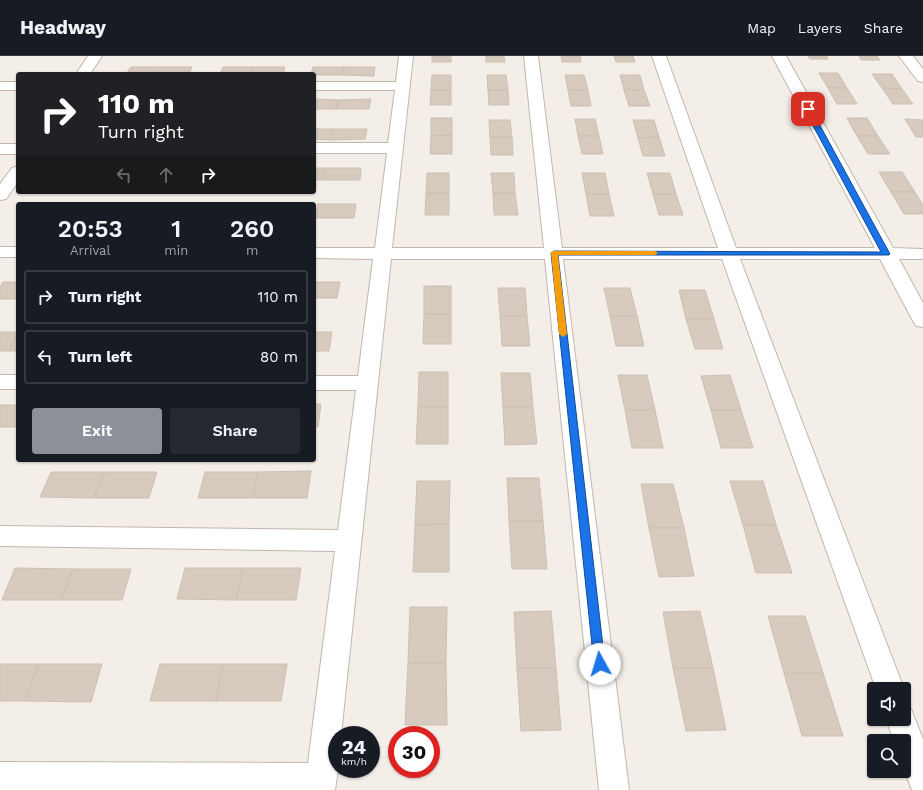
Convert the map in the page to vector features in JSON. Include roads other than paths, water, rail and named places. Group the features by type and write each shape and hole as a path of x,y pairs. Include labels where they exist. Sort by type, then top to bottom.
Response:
{"street":[{"path":"84,72 95,56"},
{"path":"0,777 321,784 394,148 406,56"},
{"path":"531,56 614,790"},
{"path":"659,56 729,253 887,682"},
{"path":"779,56 923,321"},
{"path":"906,56 923,78"},
{"path":"0,86 16,86"},
{"path":"316,86 402,86"},
{"path":"316,148 394,148"},
{"path":"0,150 16,149"},
{"path":"0,195 16,174"},
{"path":"0,252 16,252"},
{"path":"316,253 923,254"},
{"path":"0,382 16,382"},
{"path":"316,383 367,383"},
{"path":"0,536 349,541"},
{"path":"904,726 923,780"}]}
